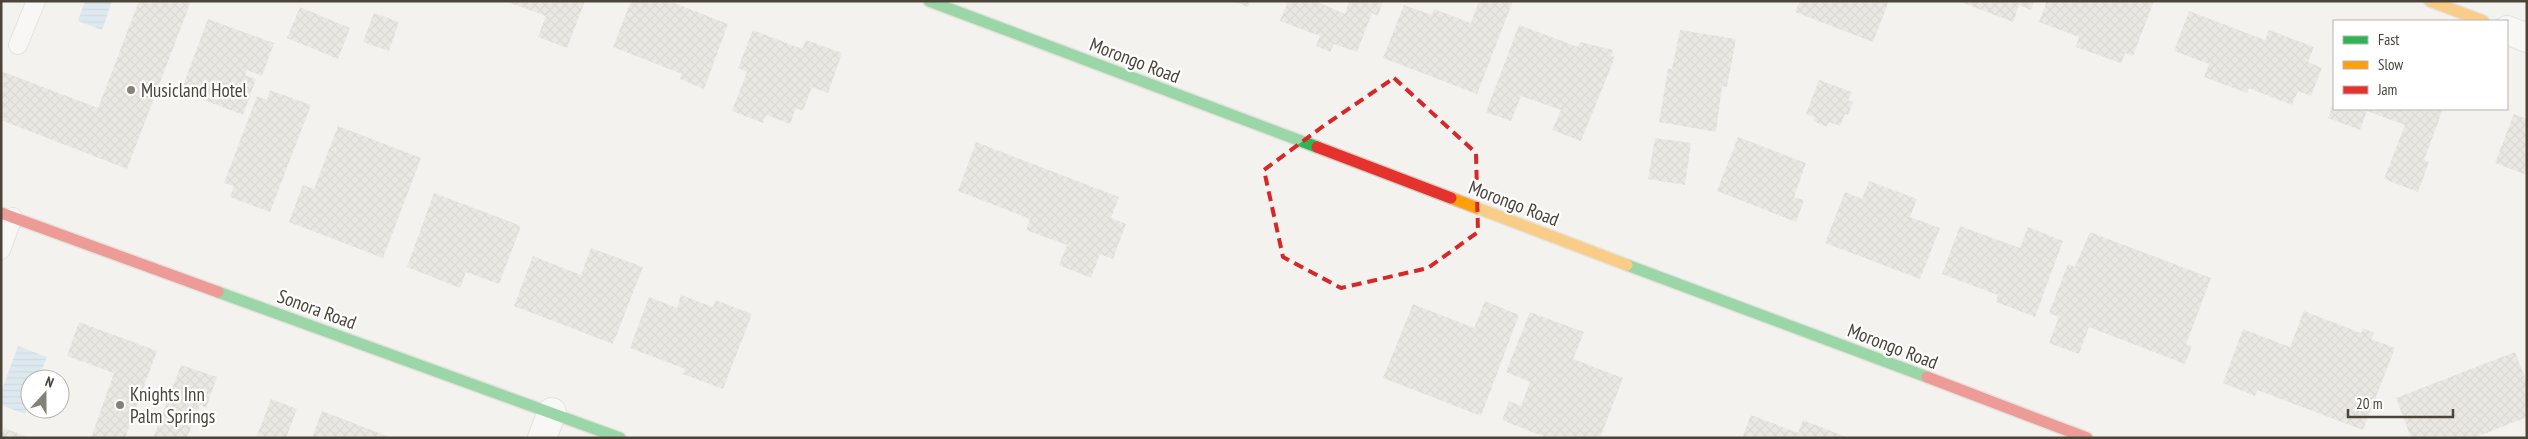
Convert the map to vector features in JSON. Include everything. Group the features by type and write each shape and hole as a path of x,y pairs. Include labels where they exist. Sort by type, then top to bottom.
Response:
{"street":[{"name":"Morongo Road","path":"929,1 2087,438"},
{"path":"2430,1 2480,20"},
{"path":"2508,30 2527,38"},
{"name":"Sonora Road","path":"7,215 620,438"},
{"path":"542,438 552,412"}],"lane":[{"path":"18,45 36,1"},
{"path":"1,250 7,215"}],"highlighted area":[{"path":"1394,78 1476,153 1478,232 1428,268 1341,288 1283,257 1264,170 1322,127"}],"water":[{"path":"85,1 112,1 102,30 78,21"},
{"path":"18,346 47,357 42,369 20,369 20,412 1,405 1,392"}],"building":[{"name":"Musicland Hotel","path":"139,1 191,1 127,169 1,120 1,71 98,108"},
{"path":"511,1 585,1 567,48 538,37 546,16 510,3"},
{"path":"631,1 669,1 728,24 704,89 680,79 682,74 613,47"},
{"path":"1233,1 1251,1 1248,7"},
{"path":"1288,1 1316,1 1345,14 1349,1 1383,1 1378,16 1372,13 1357,52 1334,44 1330,52 1316,46 1320,36 1280,21"},
{"path":"1479,1 1513,1 1477,94 1383,58 1404,5 1432,15 1434,9 1471,23"},
{"path":"1800,1 1889,1 1873,42 1795,12"},
{"path":"1958,1 2034,1 2031,10 2019,5 2013,22"},
{"path":"2047,1 2154,1 2133,56 2125,53 2121,63 2076,47 2079,37 2039,22"},
{"path":"300,7 350,28 338,59 287,38"},
{"path":"2189,11 2265,40 2269,30 2314,47 2308,62 2322,68 2311,96 2298,91 2292,105 2249,88 2247,93 2204,77 2209,64 2174,51"},
{"path":"374,13 399,22 389,51 363,42"},
{"path":"208,19 274,43 262,76 247,70 245,75 256,79 243,115 181,91"},
{"path":"1519,25 1578,47 1580,42 1613,50 1611,56 1615,57 1581,141 1552,130 1561,110 1521,96 1511,121 1486,112"},
{"path":"753,30 802,49 806,40 842,53 828,93 812,87 803,111 796,108 790,124 766,115 763,123 732,111 747,72 738,68"},
{"path":"1680,30 1736,39 1727,87 1722,86 1716,132 1659,122 1668,69 1672,69"},
{"path":"1819,80 1852,92 1848,100 1853,102 1848,115 1845,114 1840,126 1829,122 1827,127 1813,121 1815,117 1806,114"},
{"path":"270,90 311,105 270,212 230,197 234,186 224,183 257,96 267,100"},
{"path":"2333,104 2333,110 2443,110 2424,160 2429,162 2418,192 2384,179 2405,125 2367,111 2360,130 2328,118"},
{"path":"2514,114 2527,119 2527,175 2495,163"},
{"path":"338,126 421,158 383,258 289,222 303,185 314,189"},
{"path":"1738,137 1806,163 1794,197 1804,200 1796,222 1717,191"},
{"path":"1655,138 1691,143 1685,185 1648,179"},
{"path":"976,142 1119,197 1111,218 1126,224 1113,259 1100,254 1091,278 1059,265 1067,245 1026,230 1030,219 958,191"},
{"path":"1869,181 1917,199 1910,217 1940,228 1920,279 1825,243 1845,192 1862,199"},
{"path":"434,193 521,226 499,284 466,272 460,288 407,267"},
{"path":"1960,226 2020,248 2028,227 2063,241 2035,317 1996,302 1998,295 1942,274"},
{"path":"2090,232 2211,278 2186,344 2192,346 2185,364 2089,327 2079,354 2049,343 2059,317 2049,313 2068,264 2075,267"},
{"path":"591,248 643,267 613,344 514,306 533,256 581,275"},
{"path":"681,295 713,307 715,300 752,314 723,389 683,374 685,369 630,348 649,297 677,308"},
{"path":"1485,301 1519,315 1481,416 1383,378 1413,304 1474,328"},
{"path":"2304,311 2361,333 2363,328 2374,333 2371,339 2395,348 2363,430 2257,390 2255,396 2223,383 2243,329 2290,347"},
{"path":"1530,312 1584,332 1573,359 1623,378 1600,438 1547,438 1502,420 1509,401 1521,406 1530,382 1506,372"},
{"name":"Knights Inn Palm Springs","path":"79,322 157,351 125,438 91,438 114,373 67,356"},
{"path":"2515,352 2527,383 2527,417 2474,438 2411,438 2396,398"},
{"path":"181,365 217,377 206,408 200,405 187,438 153,438"},
{"path":"271,399 297,409 286,438 256,438"},
{"path":"322,411 392,438 312,438"},
{"path":"1751,415 1798,433 1803,420 1849,438 1742,438"},
{"path":"4,428 30,438 1,438"}],"traffic: fast":[{"path":"929,1 1317,147"},
{"path":"1627,265 1927,377"},
{"path":"218,292 620,438"}],"traffic: slow":[{"path":"2430,1 2480,20"},
{"path":"1451,198 1627,265"}],"traffic: jam":[{"path":"1317,147 1451,198"},
{"path":"1,213 218,292"},
{"path":"1927,377 2087,438"}],"place":[{"name":"Musicland Hotel","path":"131,90"},
{"name":"Knights Inn Palm Springs","path":"120,405"}]}
